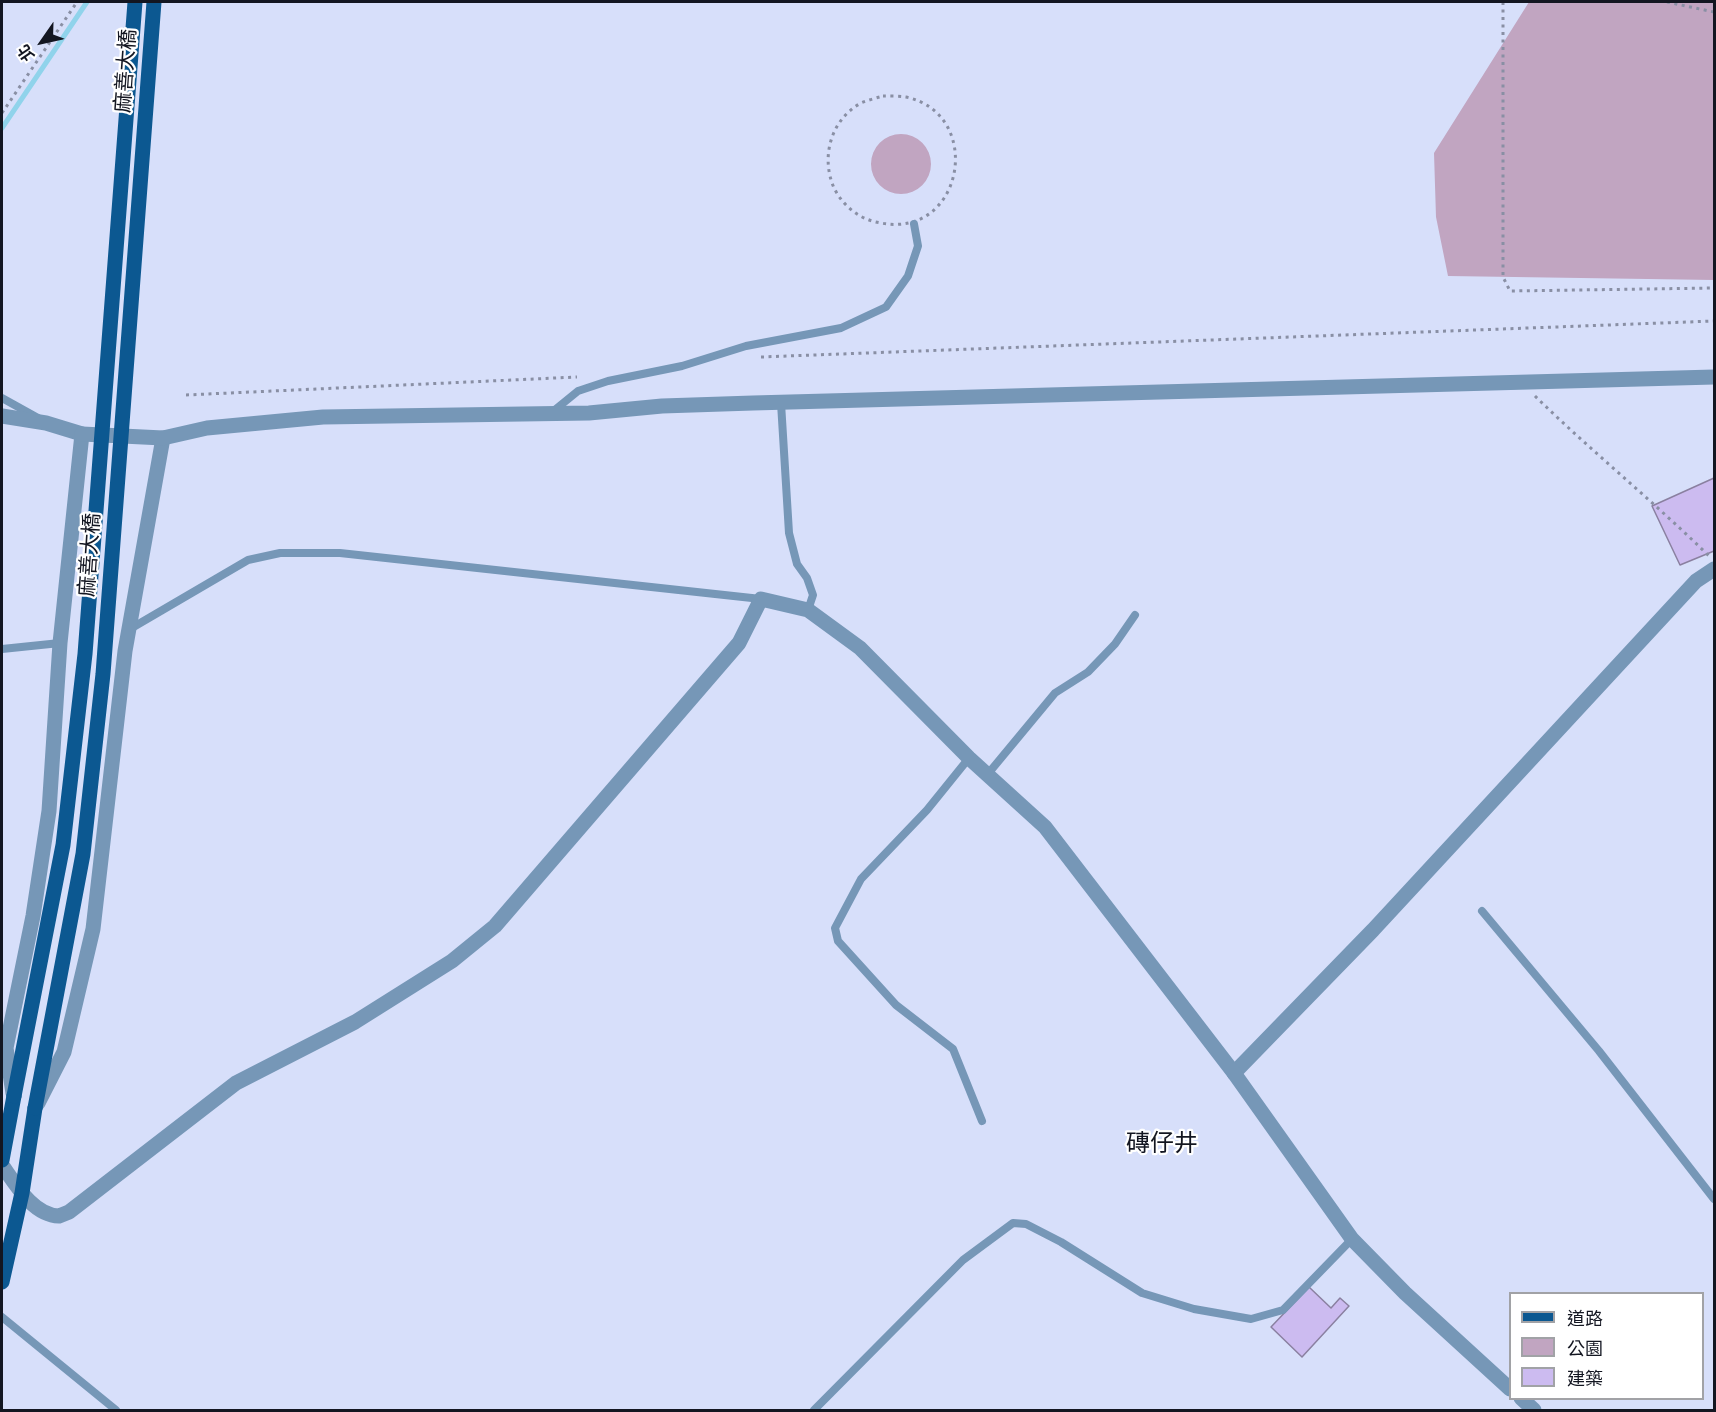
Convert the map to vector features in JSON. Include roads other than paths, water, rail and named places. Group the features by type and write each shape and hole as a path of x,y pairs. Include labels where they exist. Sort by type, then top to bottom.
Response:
{"main road":[{"name":"麻善大橋","path":"2,1160 63,845 86,654 135,2"},
{"name":"麻善大橋","path":"2,1282 22,1193 35,1108 83,854 103,674 154,2"}],"street":[{"path":"2,416 46,423 82,434 163,438 207,428 323,417 589,413 662,406 1714,377"},
{"path":"14,1096 6,1048 33,916 49,811 60,643 82,434"},
{"path":"35,1108 64,1052 93,929 130,629 163,438"},
{"path":"1234,1073 1372,930 1696,581 1714,569"},
{"path":"2,1165 22,1193 41,1211 51,1216 69,1212 236,1083 354,1022 452,961 495,926 739,643 761,600 808,610 860,648 969,758 1045,827 1234,1073 1352,1239 1405,1293 1509,1388"}],"lane":[{"path":"551,413 578,391 608,381 682,366 747,346 841,328 886,307 908,276 918,246 914,224"},
{"path":"2,398 46,423"},
{"path":"781,403 789,533 797,564 807,578 813,596 808,610"},
{"path":"130,629 248,560 280,553 340,553 761,600"},
{"path":"987,775 1055,693 1088,672 1115,644 1135,615"},
{"path":"2,650 60,643"},
{"path":"969,758 927,810 861,879 835,928 838,941 896,1005 953,1049 982,1121"},
{"path":"1482,911 1599,1051 1714,1199"},
{"path":"814,1410 963,1260 1013,1223 1026,1224 1061,1242 1143,1293 1194,1309 1251,1319 1283,1310 1352,1239"},
{"path":"2,1317 116,1410"}],"waterway":[{"path":"2,128 87,2"}],"district":[{"name":"磚仔井","path":"1162,1145"}]}
